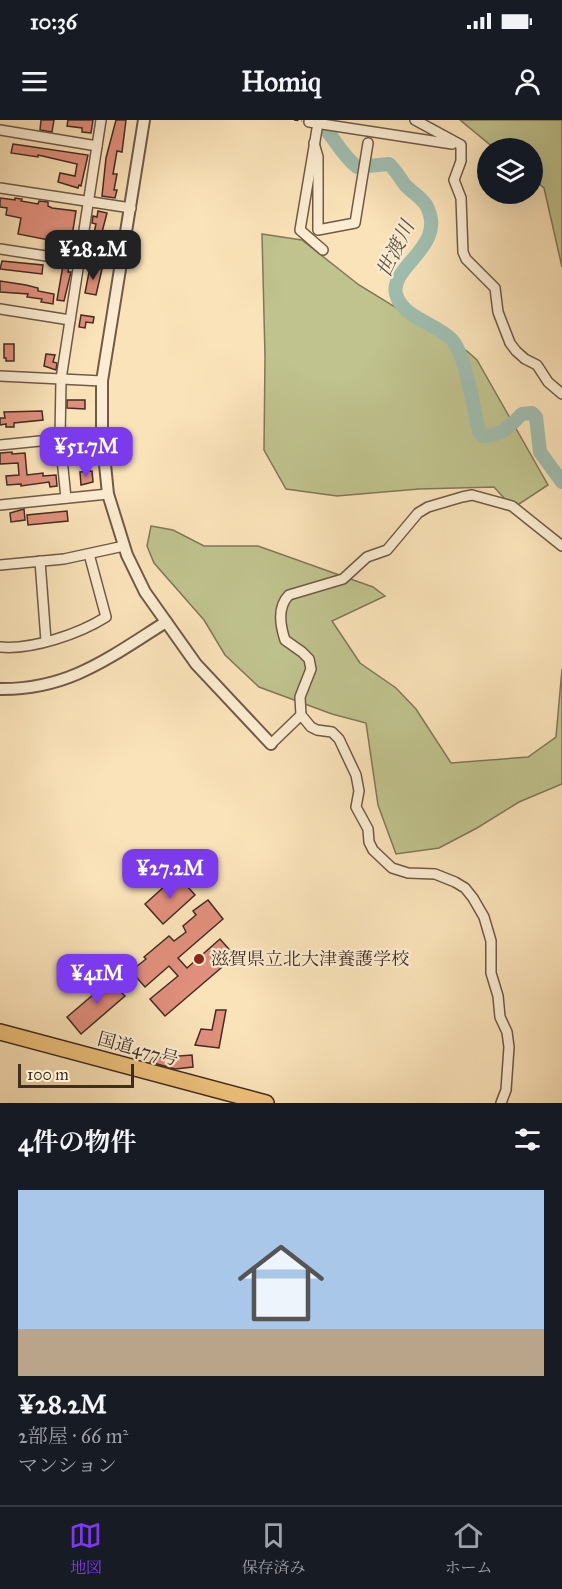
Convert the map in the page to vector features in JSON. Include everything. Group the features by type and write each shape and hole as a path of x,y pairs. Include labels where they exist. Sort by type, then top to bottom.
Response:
{"highway":[{"name":"国道477号","path":"0,1032 266,1103"}],"street":[{"path":"66,498 60,439 61,379 101,120"},
{"path":"144,120 102,381 102,435 108,494 124,546 145,592 196,664 271,744 301,715"},
{"path":"415,120 461,145"},
{"path":"323,250 300,230 314,143 313,123 461,145"},
{"path":"0,130 97,146"},
{"path":"314,143 318,157 318,230 355,223 368,143"},
{"path":"461,145 461,160 454,180 461,198 463,252 473,268 495,288 498,312 510,343 525,359 537,365 548,382 562,394"},
{"path":"0,188 131,208"},
{"path":"0,249 79,261"},
{"path":"0,309 70,321"},
{"path":"0,376 102,381"},
{"path":"0,445 60,439"},
{"path":"0,505 108,494"},
{"path":"501,1103 506,1090 509,1047 491,973 491,941 484,917 465,888 435,874 408,873 392,868 373,850 369,842 368,829 356,807 359,791 356,775 339,739 332,732 311,727 301,715 300,697 311,669 309,659 303,652 285,640 282,631 282,606 289,595 343,579 367,557 387,550 398,539 408,522 418,513 428,507 462,496 472,495 512,506 562,546"},
{"path":"0,565 64,559 124,546"},
{"path":"0,647 15,649 46,641 93,625 106,616 89,554"},
{"path":"40,561 46,641"},
{"path":"0,690 40,687 69,679 96,666 166,622"}],"green space":[{"path":"460,120 562,120 562,267 543,187 543,138 482,138"},
{"path":"262,234 302,240 359,285 467,351 477,360 548,485 513,508 494,487 419,489 337,496 286,489 264,450 265,357"},
{"path":"151,526 173,530 204,546 258,546 373,587 385,596 332,621 360,663 396,688 416,709 451,763 528,757 556,737 562,669 562,784 519,802 439,848 396,854 378,805 366,723 332,714 259,687 225,655 204,620 154,563 147,546"}],"building":[{"path":"41,120 54,120 52,132 40,130"},
{"path":"68,120 93,120 91,133 82,132 82,128 67,126"},
{"path":"116,120 126,120 122,152 117,151 113,174 117,174 115,198 102,196 106,158"},
{"path":"13,144 88,155 81,186 79,185 78,188 58,182 60,173 75,176 77,164 38,155 38,157 11,153"},
{"path":"0,198 22,199 21,201 38,204 39,201 48,202 48,206 52,208 76,211 73,249 48,245 49,240 18,234 21,218 6,215 7,208 0,207"},
{"path":"98,211 107,213 101,236 107,237 105,245 92,242 96,224 92,223 93,216 97,217"},
{"path":"2,261 43,265 42,274 0,269"},
{"path":"63,265 69,266 68,272 71,272 64,301 57,300"},
{"path":"90,267 102,269 96,295 85,293"},
{"path":"0,281 26,285 38,288 38,291 54,294 53,304 41,302 42,299 27,297 28,294 0,292"},
{"path":"81,315 94,317 93,323 86,322 85,328 79,327"},
{"path":"4,344 14,344 14,361 6,361 4,358"},
{"path":"46,354 55,355 53,362 57,363 56,370 44,366"},
{"path":"67,400 85,400 85,409 67,408"},
{"path":"42,411 43,420 14,423 14,427 6,427 6,424 0,425 0,418 5,418 4,412"},
{"path":"12,452 12,454 25,453 27,475 43,473 43,476 56,475 57,486 50,487 49,482 21,486 21,484 7,485 6,476 19,475 18,463 0,464 0,453"},
{"path":"92,471 93,482 81,485 80,472"},
{"path":"24,509 25,520 11,522 10,513"},
{"path":"67,511 68,521 28,525 27,515"},
{"path":"177,875 195,895 163,924 145,904"},
{"path":"208,900 223,919 178,958 187,968 220,939 235,956 165,1016 150,999 178,976 169,966 145,987 131,971 169,936 174,941 186,932 183,926 196,915 193,911"},
{"path":"114,977 125,986 120,991 125,996 81,1034 67,1017"},
{"path":"216,1010 226,1010 219,1048 195,1045 201,1029 212,1030"},
{"path":"192,1055 193,1067 175,1069 150,1062 153,1058"}],"waterway":[{"name":"世渡川","path":"317,120 357,167 389,164 406,186 426,205 431,219 430,232 425,244 401,274 396,284 396,294 405,309 446,334 457,347 465,370 479,432 483,436 495,435 505,430 522,414 532,413 536,417 540,452 562,482"}],"place":[{"name":"滋賀県立北大津養護学校","path":"199,959"}]}
